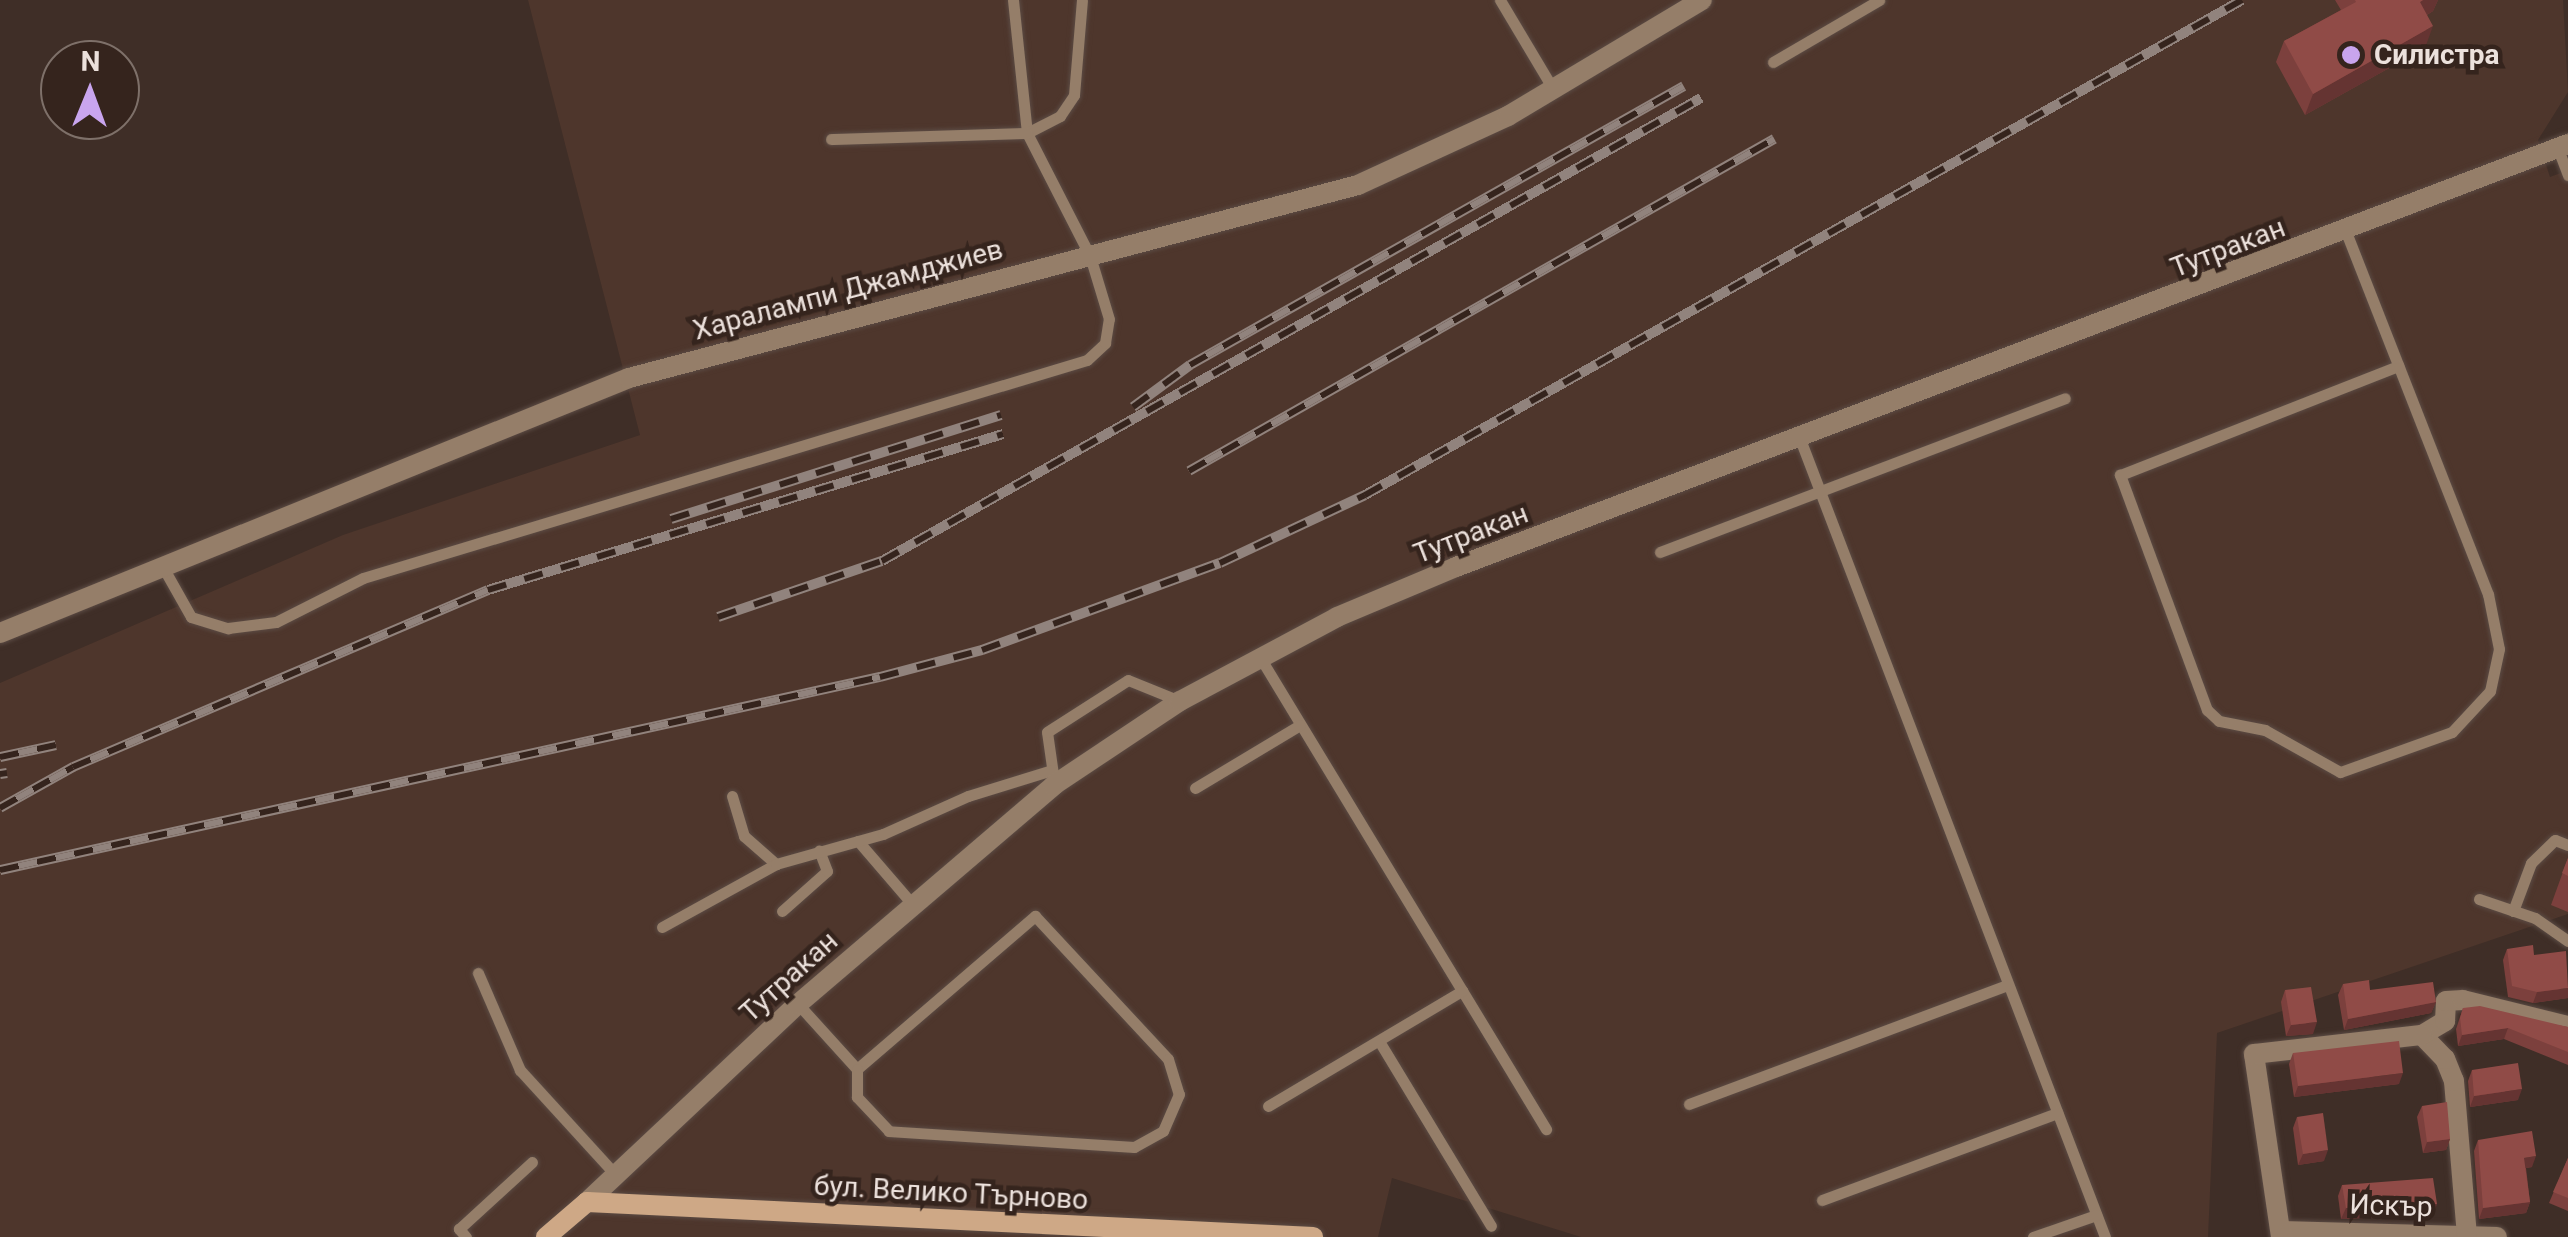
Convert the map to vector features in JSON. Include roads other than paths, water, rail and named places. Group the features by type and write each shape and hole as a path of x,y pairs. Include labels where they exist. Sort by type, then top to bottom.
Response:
{"main road":[{"name":"бул. Велико Търново","path":"587,1202 979,1230 1313,1237"},
{"name":"Тутракан","path":"546,1237 587,1202"}],"street":[{"name":"Харалампи Джамджиев","path":"0,633 629,378 1358,186 1553,89 1702,0"},
{"name":"Тутракан","path":"587,1202 798,1004 1053,778 1180,701 1456,567 1800,440 2563,146"},
{"path":"2282,1234 2254,1054 2422,1035 2446,1021 2446,1001 2498,1004 2567,1022"},
{"path":"2422,1035 2446,1059 2454,1081 2467,1236"},
{"name":"Искър","path":"2282,1234 2497,1237"}],"lane":[{"path":"164,569 191,617 228,628 276,622 362,578 1087,360 1105,343 1109,320 1090,256 1027,133 1013,0"},
{"path":"831,139 1027,133 1060,116 1074,94 1082,0"},
{"path":"1500,0 1553,89"},
{"path":"1773,62 1879,0"},
{"path":"2563,146 2568,175"},
{"path":"2346,232 2488,594 2497,621 2498,672 2490,691 2452,732 2340,772 2265,730 2219,720 2208,710 2120,475 2398,366"},
{"path":"1660,552 2064,398"},
{"path":"1800,440 2105,1237"},
{"path":"1260,659 1546,1129"},
{"path":"662,927 776,864 1053,778 1047,732 1128,680 1180,701"},
{"path":"1195,788 1300,724"},
{"path":"732,796 744,836 776,864"},
{"path":"2513,910 2531,863 2556,840 2568,845"},
{"path":"858,841 913,905"},
{"path":"782,911 827,871 819,850"},
{"path":"2479,899 2513,910 2568,941"},
{"path":"798,1004 856,1069 856,1097 888,1131 1134,1147 1163,1131 1179,1094 1168,1059 1035,916 856,1069"},
{"path":"478,973 520,1070 616,1175"},
{"path":"1689,1104 2008,985"},
{"path":"1268,1106 1462,992"},
{"path":"1379,1041 1492,1226"},
{"path":"1822,1200 2057,1113"},
{"path":"466,1237 459,1229 532,1162"},
{"path":"2032,1237 2096,1215"}],"railway":[{"path":"0,870 880,677 982,650 1220,563 1365,495 2242,0"},
{"path":"1133,407 1190,365 1684,86"},
{"path":"718,617 882,561 1701,98"},
{"path":"1189,471 1774,139"},
{"path":"671,519 1001,415"},
{"path":"0,808 73,767 488,590 1003,434"},
{"path":"0,757 56,745"},
{"path":"0,774 7,773"}],"place":[{"name":"Силистра","path":"2351,55"}]}
